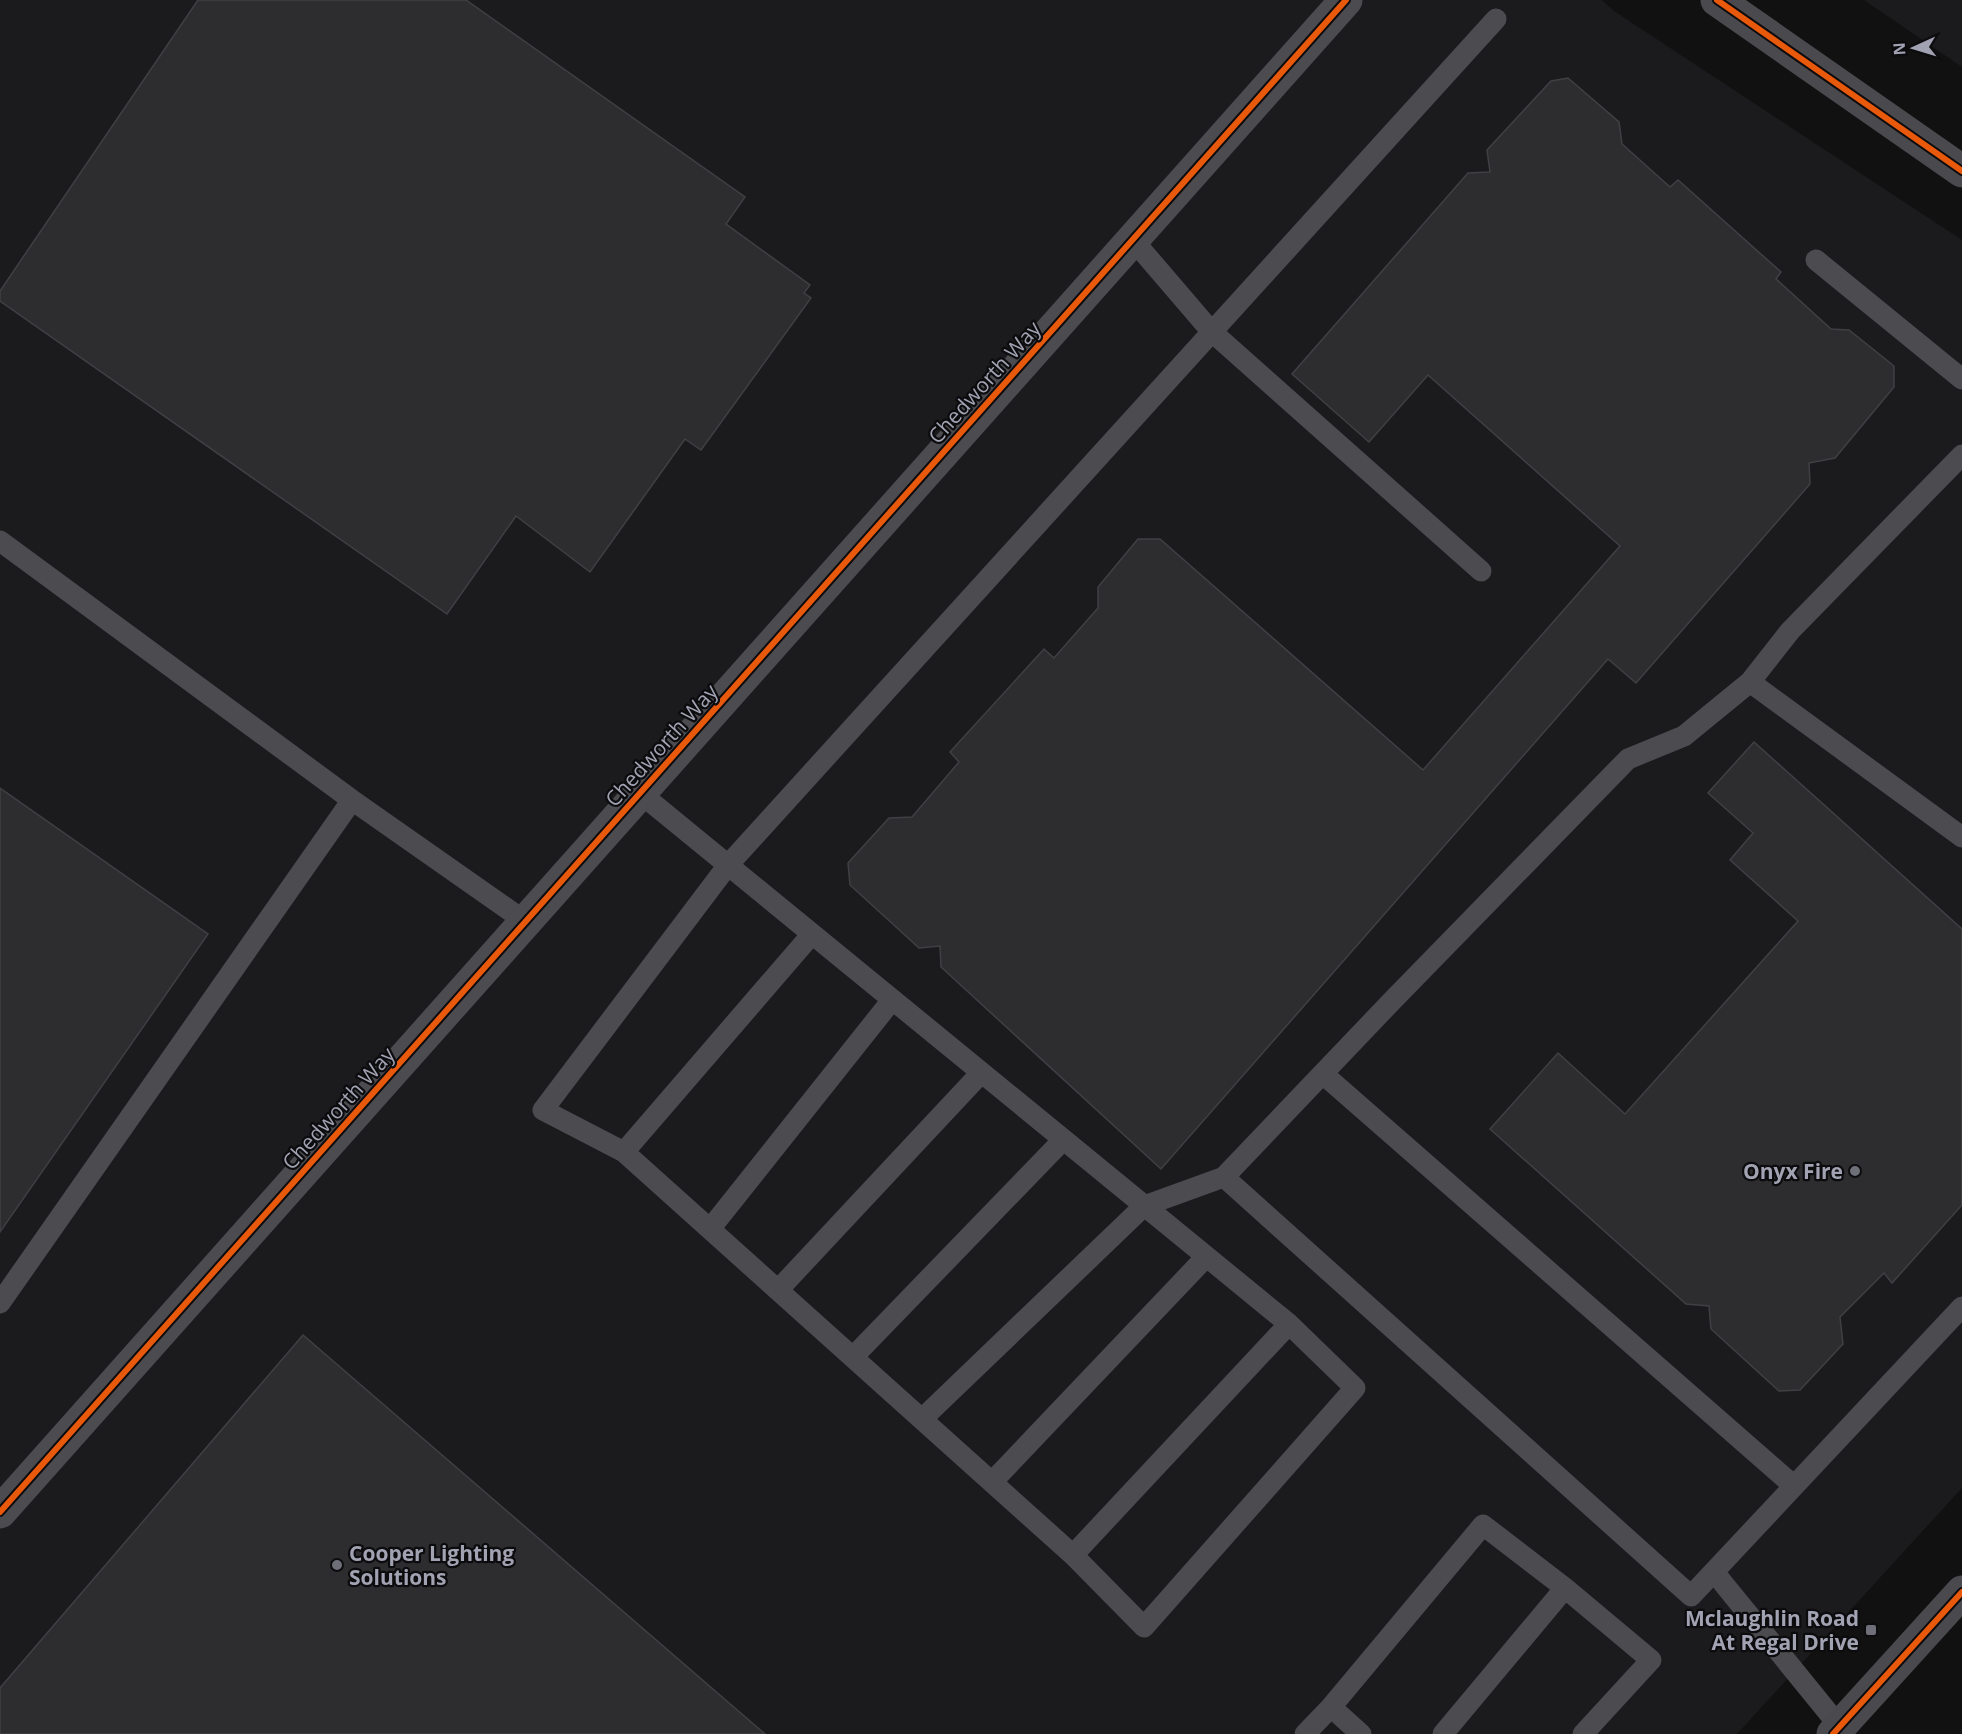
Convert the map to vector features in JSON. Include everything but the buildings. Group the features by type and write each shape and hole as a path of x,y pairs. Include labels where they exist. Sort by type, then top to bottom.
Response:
{"street":[{"name":"Chedworth Way","path":"0,1512 1346,0"},
{"path":"1717,0 1962,171"},
{"path":"1837,1730 1962,1592"}],"lane":[{"path":"640,794 728,865 1289,1324 1355,1388 1144,1627 1073,1555 624,1152 543,1110 728,865 1496,19"},
{"path":"1133,240 1211,331 1481,571"},
{"path":"1816,260 1962,379"},
{"path":"922,1419 1144,1206 1224,1177 1628,759 1684,736 1750,682 1790,631 1962,455"},
{"path":"0,541 352,800 526,922"},
{"path":"1750,682 1962,837"},
{"path":"0,1303 352,800"},
{"path":"624,1152 812,934"},
{"path":"710,1229 892,1000"},
{"path":"778,1290 981,1073"},
{"path":"1323,1074 1794,1486"},
{"path":"853,1358 1063,1140"},
{"path":"1224,1177 1691,1596 1962,1307"},
{"path":"992,1482 1206,1257"},
{"path":"1073,1555 1289,1324"},
{"path":"1305,1734 1331,1707 1483,1525 1565,1588 1651,1660 1583,1734"},
{"path":"1714,1572 1837,1730"},
{"path":"1443,1734 1565,1588"},
{"path":"1331,1707 1361,1734"}],"shaded area":[{"path":"0,0 1602,0 1614,11 1962,240 1962,1488 1737,1734 0,1734"},
{"path":"1864,0 1962,0 1962,67"}],"cycle path":[{"path":"0,1512 1346,0"},
{"path":"1717,0 1962,171"},
{"path":"1833,1734 1962,1592"}],"place":[{"name":"Onyx Fire","path":"1855,1171"},
{"name":"Cooper Lighting Solutions","path":"337,1565"},
{"name":"Mclaughlin Road At Regal Drive","path":"1871,1630"}]}
